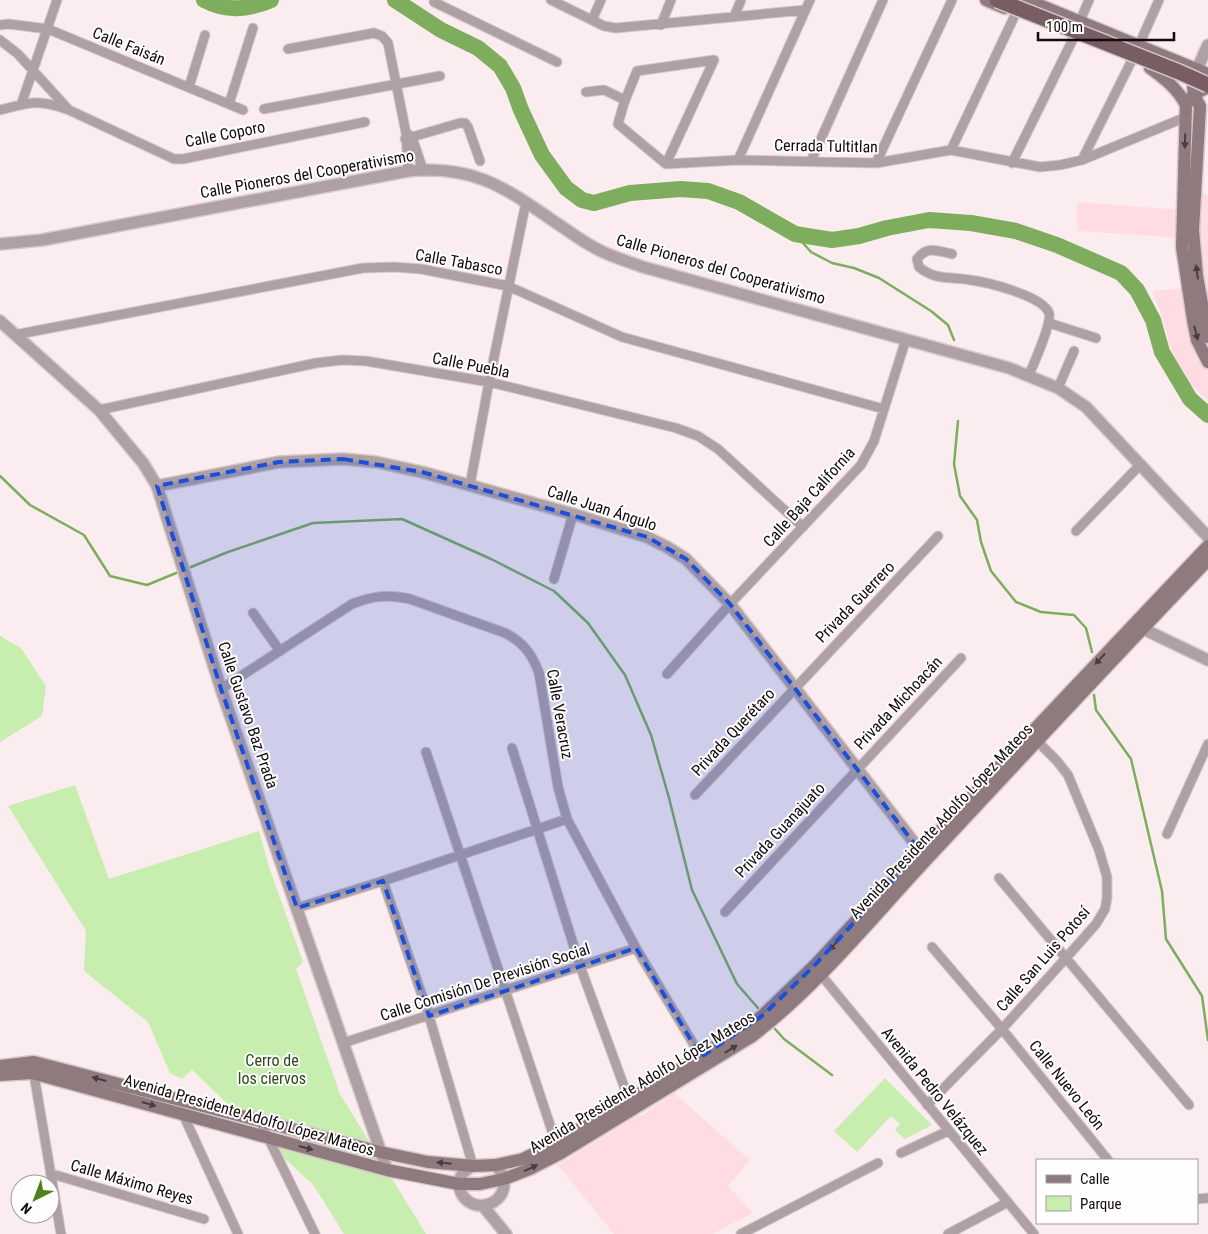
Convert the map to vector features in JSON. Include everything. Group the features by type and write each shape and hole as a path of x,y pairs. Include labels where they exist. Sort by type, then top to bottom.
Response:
{"main road":[{"path":"986,0 1016,6 1200,89"},
{"path":"997,0 1179,72 1200,89"},
{"path":"1027,0 1139,45 1200,89"},
{"path":"1016,6 1044,24 1200,89"},
{"path":"1044,24 1051,10"},
{"path":"1150,68 1180,93 1200,89"},
{"path":"1200,89 1193,240 1197,276 1208,337"},
{"path":"1200,89 1182,247 1197,340 1208,362"},
{"path":"1199,135 1208,122"},
{"name":"Avenida Presidente Adolfo López Mateos","path":"0,1066 33,1067 175,1098 380,1152 428,1162 473,1166 496,1165 523,1159 556,1143 629,1100 751,1037 763,1028 1138,626 1208,546"},
{"name":"Avenida Presidente Adolfo López Mateos","path":"1138,626 1208,560"},
{"name":"Avenida Presidente Adolfo López Mateos","path":"0,1075 33,1067 182,1114 386,1170 459,1184 480,1184 504,1179 530,1169 561,1153 703,1061"}],"street":[{"path":"21,105 57,0"},
{"path":"435,0 434,2 557,62"},
{"path":"551,0 604,26 616,28 805,10"},
{"path":"592,20 601,0"},
{"path":"661,25 671,0"},
{"path":"734,17 741,0"},
{"path":"738,160 810,0"},
{"path":"810,161 883,0"},
{"path":"876,163 952,0"},
{"path":"1080,21 1089,0"},
{"path":"1139,45 1159,0"},
{"path":"951,150 1016,6"},
{"name":"Calle Faisán","path":"0,25 9,24 48,28 243,110"},
{"path":"228,104 252,28"},
{"path":"288,49 374,33 382,36 388,43 408,136 423,170"},
{"path":"189,86 205,35"},
{"path":"1012,163 1074,37"},
{"name":"Calle Coporo","path":"0,40 18,54 69,110"},
{"path":"1200,89 1208,45"},
{"path":"714,60 666,164 618,124 629,89 637,71 714,60"},
{"path":"1082,160 1132,60"},
{"path":"264,109 440,76"},
{"path":"586,92 629,89"},
{"name":"Cerrada Tultitlan","path":"666,164 738,160 876,163 951,150 1040,167 1060,165 1082,160 1200,89"},
{"path":"604,90 622,99 624,103"},
{"name":"Calle Coporo","path":"0,110 34,102 43,102 69,110 174,159 366,122"},
{"path":"408,136 460,122 465,123 480,161"},
{"path":"408,136 408,171"},
{"name":"Calle Pioneros del Cooperativismo","path":"0,244 42,240 408,171 457,172 480,177 526,202 578,238 616,258 1029,375 1058,388 1086,407 1208,537"},
{"path":"470,485 526,202"},
{"path":"952,254 930,249 922,253 917,259 919,267 927,274 935,276 967,279 989,284 1036,300 1044,306 1049,314 1049,323 1029,375"},
{"name":"Calle Tabasco","path":"14,335 363,268 394,267 421,269 508,286 622,337 884,409"},
{"name":"Calle Gustavo Baz Prada","path":"0,321 99,410 143,463 157,486 221,689 386,1170"},
{"path":"1049,323 1096,338"},
{"name":"Calle Baja California","path":"667,674 861,465 871,448 906,339"},
{"path":"1058,388 1074,351"},
{"name":"Calle Puebla","path":"99,410 316,363 342,360 366,361 489,382 676,428 698,436 718,449 803,527"},
{"name":"Calle Juan Ángulo","path":"157,486 278,462 343,458 385,464 470,485 647,537 686,559 730,604 924,855"},
{"path":"1076,531 1141,464"},
{"path":"554,579 573,514"},
{"name":"Privada Guerrero","path":"794,688 938,536"},
{"name":"Calle Veracruz","path":"221,689 352,604 368,598 396,596 410,599 516,638 534,658 539,673 558,787 567,819 636,948 703,1061"},
{"path":"253,613 280,651"},
{"path":"1138,626 1208,660"},
{"name":"Privada Michoacán","path":"858,769 961,658"},
{"name":"Privada Querétaro","path":"695,795 794,688"},
{"name":"Calle San Luis Potosí","path":"927,1105 1002,1029 1066,958 1101,917 1107,898 1107,876 1099,850 1068,775 1034,737"},
{"path":"1167,834 1208,744"},
{"path":"512,748 580,966 629,1100"},
{"path":"426,752 556,1143"},
{"name":"Privada Guanajuato","path":"725,912 858,769"},
{"path":"297,908 567,819"},
{"path":"999,878 1189,1105"},
{"path":"383,881 429,1016 473,1166 464,1170 459,1184 462,1196 471,1204 483,1206 495,1202 503,1192 504,1179 496,1165"},
{"name":"Calle Comisión De Previsión Social","path":"343,1043 636,948"},
{"name":"Calle Nuevo León","path":"932,948 1002,1029 1107,1159"},
{"name":"Avenida Pedro Velázquez","path":"817,970 1034,1234"},
{"path":"33,1067 52,1174"},
{"path":"175,1098 238,1234"},
{"path":"260,1121 315,1234"},
{"path":"900,1153 948,1131"},
{"path":"741,1234 878,1163"},
{"name":"Calle Máximo Reyes","path":"60,1176 204,1219"},
{"path":"948,1234 1008,1202"},
{"path":"483,1206 506,1234"}],"highlighted area":[{"path":"343,459 422,472 647,537 686,559 730,604 920,851 814,966 762,1016 701,1057 636,948 429,1016 383,881 297,908 221,689 157,486 279,462"}],"shaded area":[{"path":"1196,189 1208,196 1208,337"},
{"path":"1077,202 1183,210 1182,238 1077,231"},
{"path":"1188,288 1208,362 1208,400 1189,383 1177,362 1169,344 1162,316 1152,291"},
{"path":"674,1093 750,1160 728,1186 753,1213 712,1234 614,1234 558,1165 639,1115 642,1116"}],"green space":[{"path":"0,636 21,648 46,686 42,716 0,742"},
{"name":"Cerro de los ciervos","path":"75,785 109,879 259,831 269,867 303,962 296,969 340,1094 426,1234 344,1234 314,1186 192,1070 182,1079 170,1073 148,1022 84,971 86,931 8,806"},
{"path":"885,1078 932,1125 905,1139 895,1130 900,1124 891,1116 857,1152 834,1131"}],"waterway":[{"path":"204,0 229,8 245,8 271,0"},
{"path":"395,0 441,30 478,48 500,66 513,88 542,155 566,188 582,200 594,203 630,193 681,189 708,191 739,202 795,234 832,240 859,236 887,228 929,220 971,223 1016,231 1057,245 1121,273 1137,290 1153,320 1162,352 1190,399 1208,415"},
{"path":"795,234 811,252 832,263 854,268 879,278 931,311 948,325 954,340"},
{"path":"958,421 954,464 960,496 977,520 981,542 991,571 1016,602 1041,612 1074,615 1086,628 1092,652"},
{"path":"0,476 30,505 84,535 110,576 147,585 181,571"},
{"path":"186,569 228,552 313,523 402,519 491,559 554,591 588,623 625,675 651,735 692,890 737,984 758,1008"},
{"path":"1094,695 1096,710 1131,759 1162,891 1166,939 1202,996 1208,1040"},
{"path":"775,1029 784,1039 832,1075"}]}
